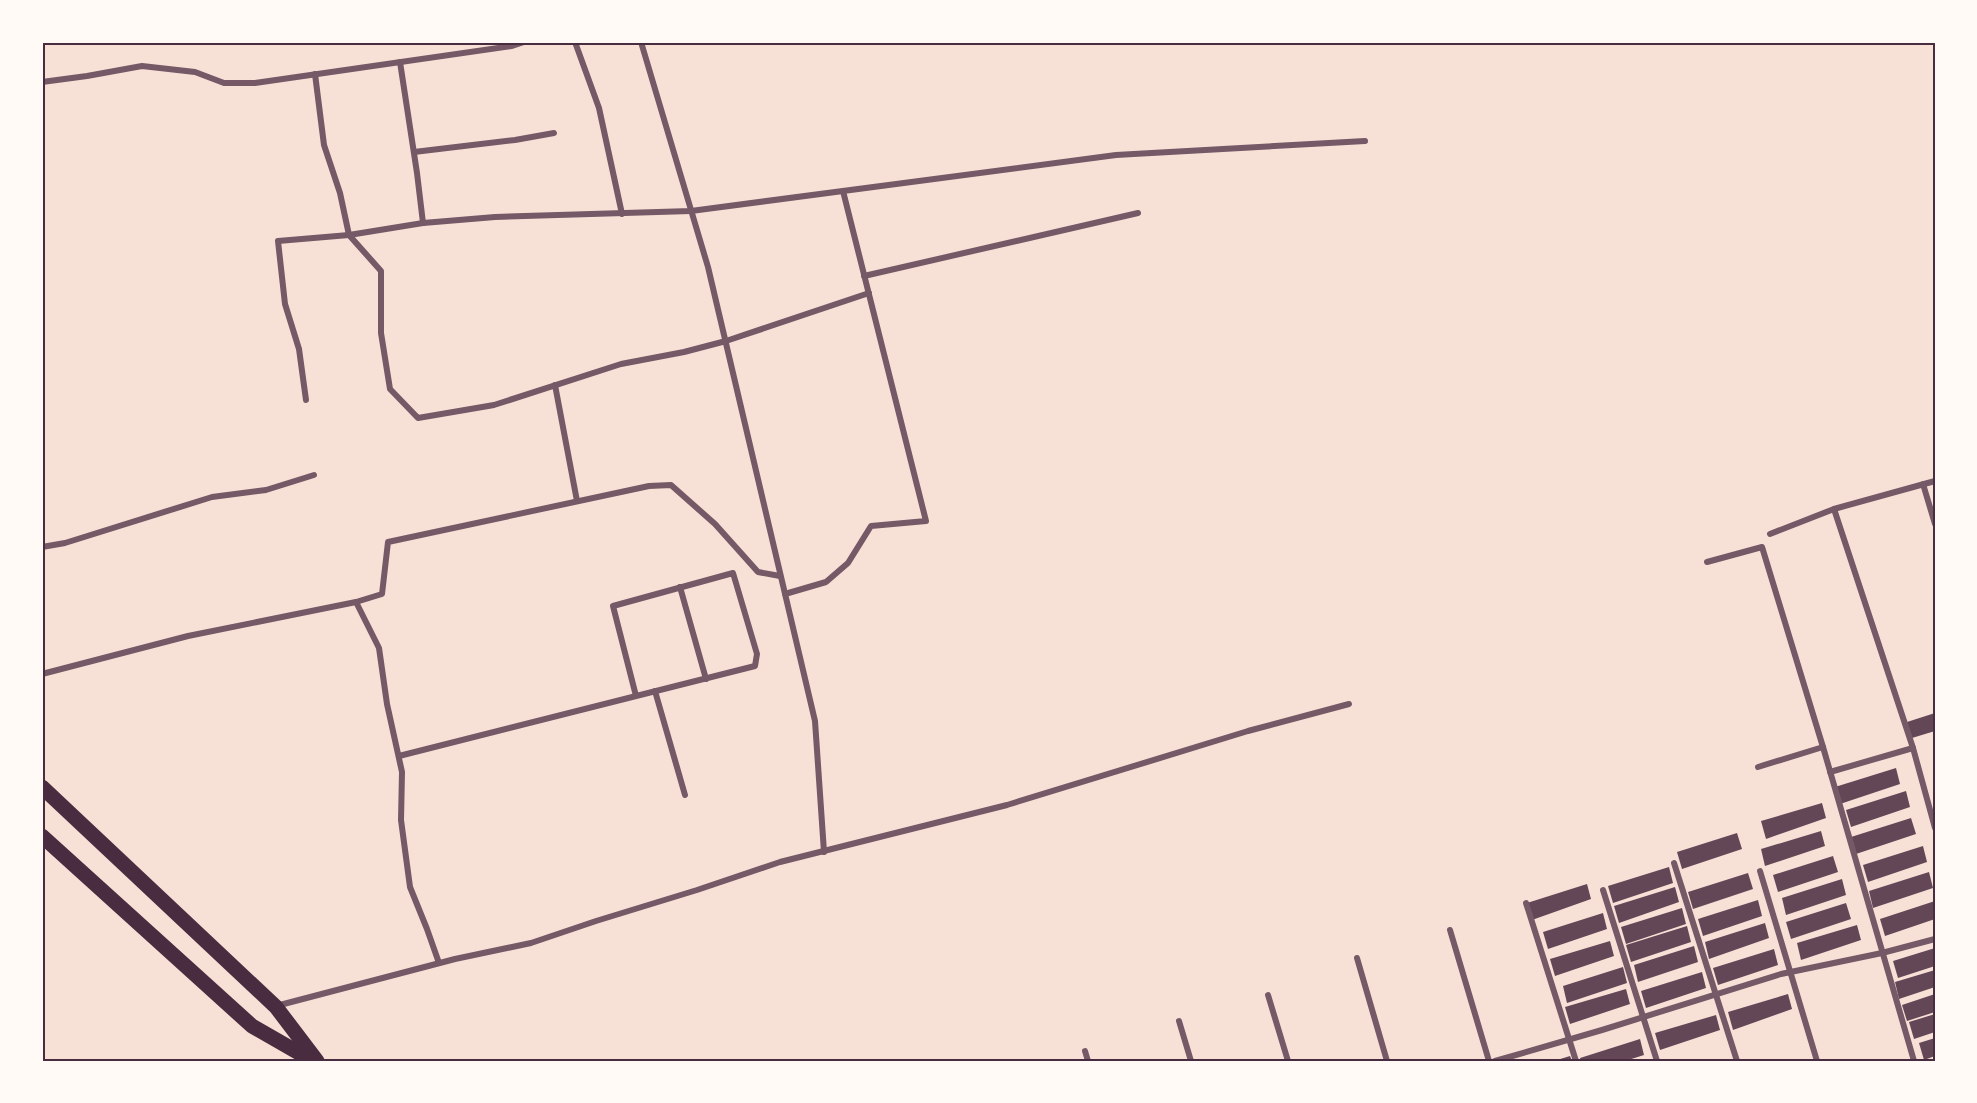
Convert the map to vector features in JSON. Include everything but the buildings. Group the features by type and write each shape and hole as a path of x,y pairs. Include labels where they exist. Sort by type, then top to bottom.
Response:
{"main road":[{"path":"42,787 276,1006 315,1061"},
{"path":"42,836 252,1026 315,1061"}],"street":[{"path":"42,82 142,66 195,72 224,83 255,83 512,46 524,42"},
{"path":"575,42 599,108 622,214"},
{"path":"641,42 708,267 815,721 824,852"},
{"path":"400,62 423,223"},
{"path":"315,74 324,145 340,193 349,235 381,271 381,333 390,389 418,418 494,405 621,364 684,352 726,340 869,293"},
{"path":"414,152 554,133"},
{"path":"306,400 299,349 285,304 278,241 349,235 423,223 495,217 691,211 1116,155 1365,141"},
{"path":"785,594 826,582 848,563 871,526 926,521 843,191"},
{"path":"864,276 1138,213"},
{"path":"555,385 577,501"},
{"path":"42,547 65,543 212,497 266,490 314,475"},
{"path":"1770,534 1834,509 1935,481"},
{"path":"1923,484 1935,524"},
{"path":"42,674 188,636 356,602 382,594 388,542 649,486 671,485 715,524 758,572 780,576"},
{"path":"1834,509 1913,748 1935,828"},
{"path":"1707,562 1762,547 1914,1061"},
{"path":"399,756 755,666 757,654 733,573 613,606 636,696"},
{"path":"680,587 706,679"},
{"path":"356,602 379,648 387,704 402,772 401,820 410,887 439,963"},
{"path":"655,692 685,795"},
{"path":"276,1006 439,963 531,943 780,862 1006,805 1248,730 1349,704"},
{"path":"1758,767 1823,747"},
{"path":"1830,772 1913,748"},
{"path":"1674,863 1737,1061"},
{"path":"1760,871 1817,1061"},
{"path":"1603,890 1657,1061"},
{"path":"1526,903 1576,1061"},
{"path":"1450,930 1489,1061"},
{"path":"1495,1061 1790,972 1935,939"},
{"path":"1357,958 1388,1061"},
{"path":"1268,995 1288,1061"},
{"path":"1179,1021 1191,1061"},
{"path":"1084,1051 1088,1061"}]}
